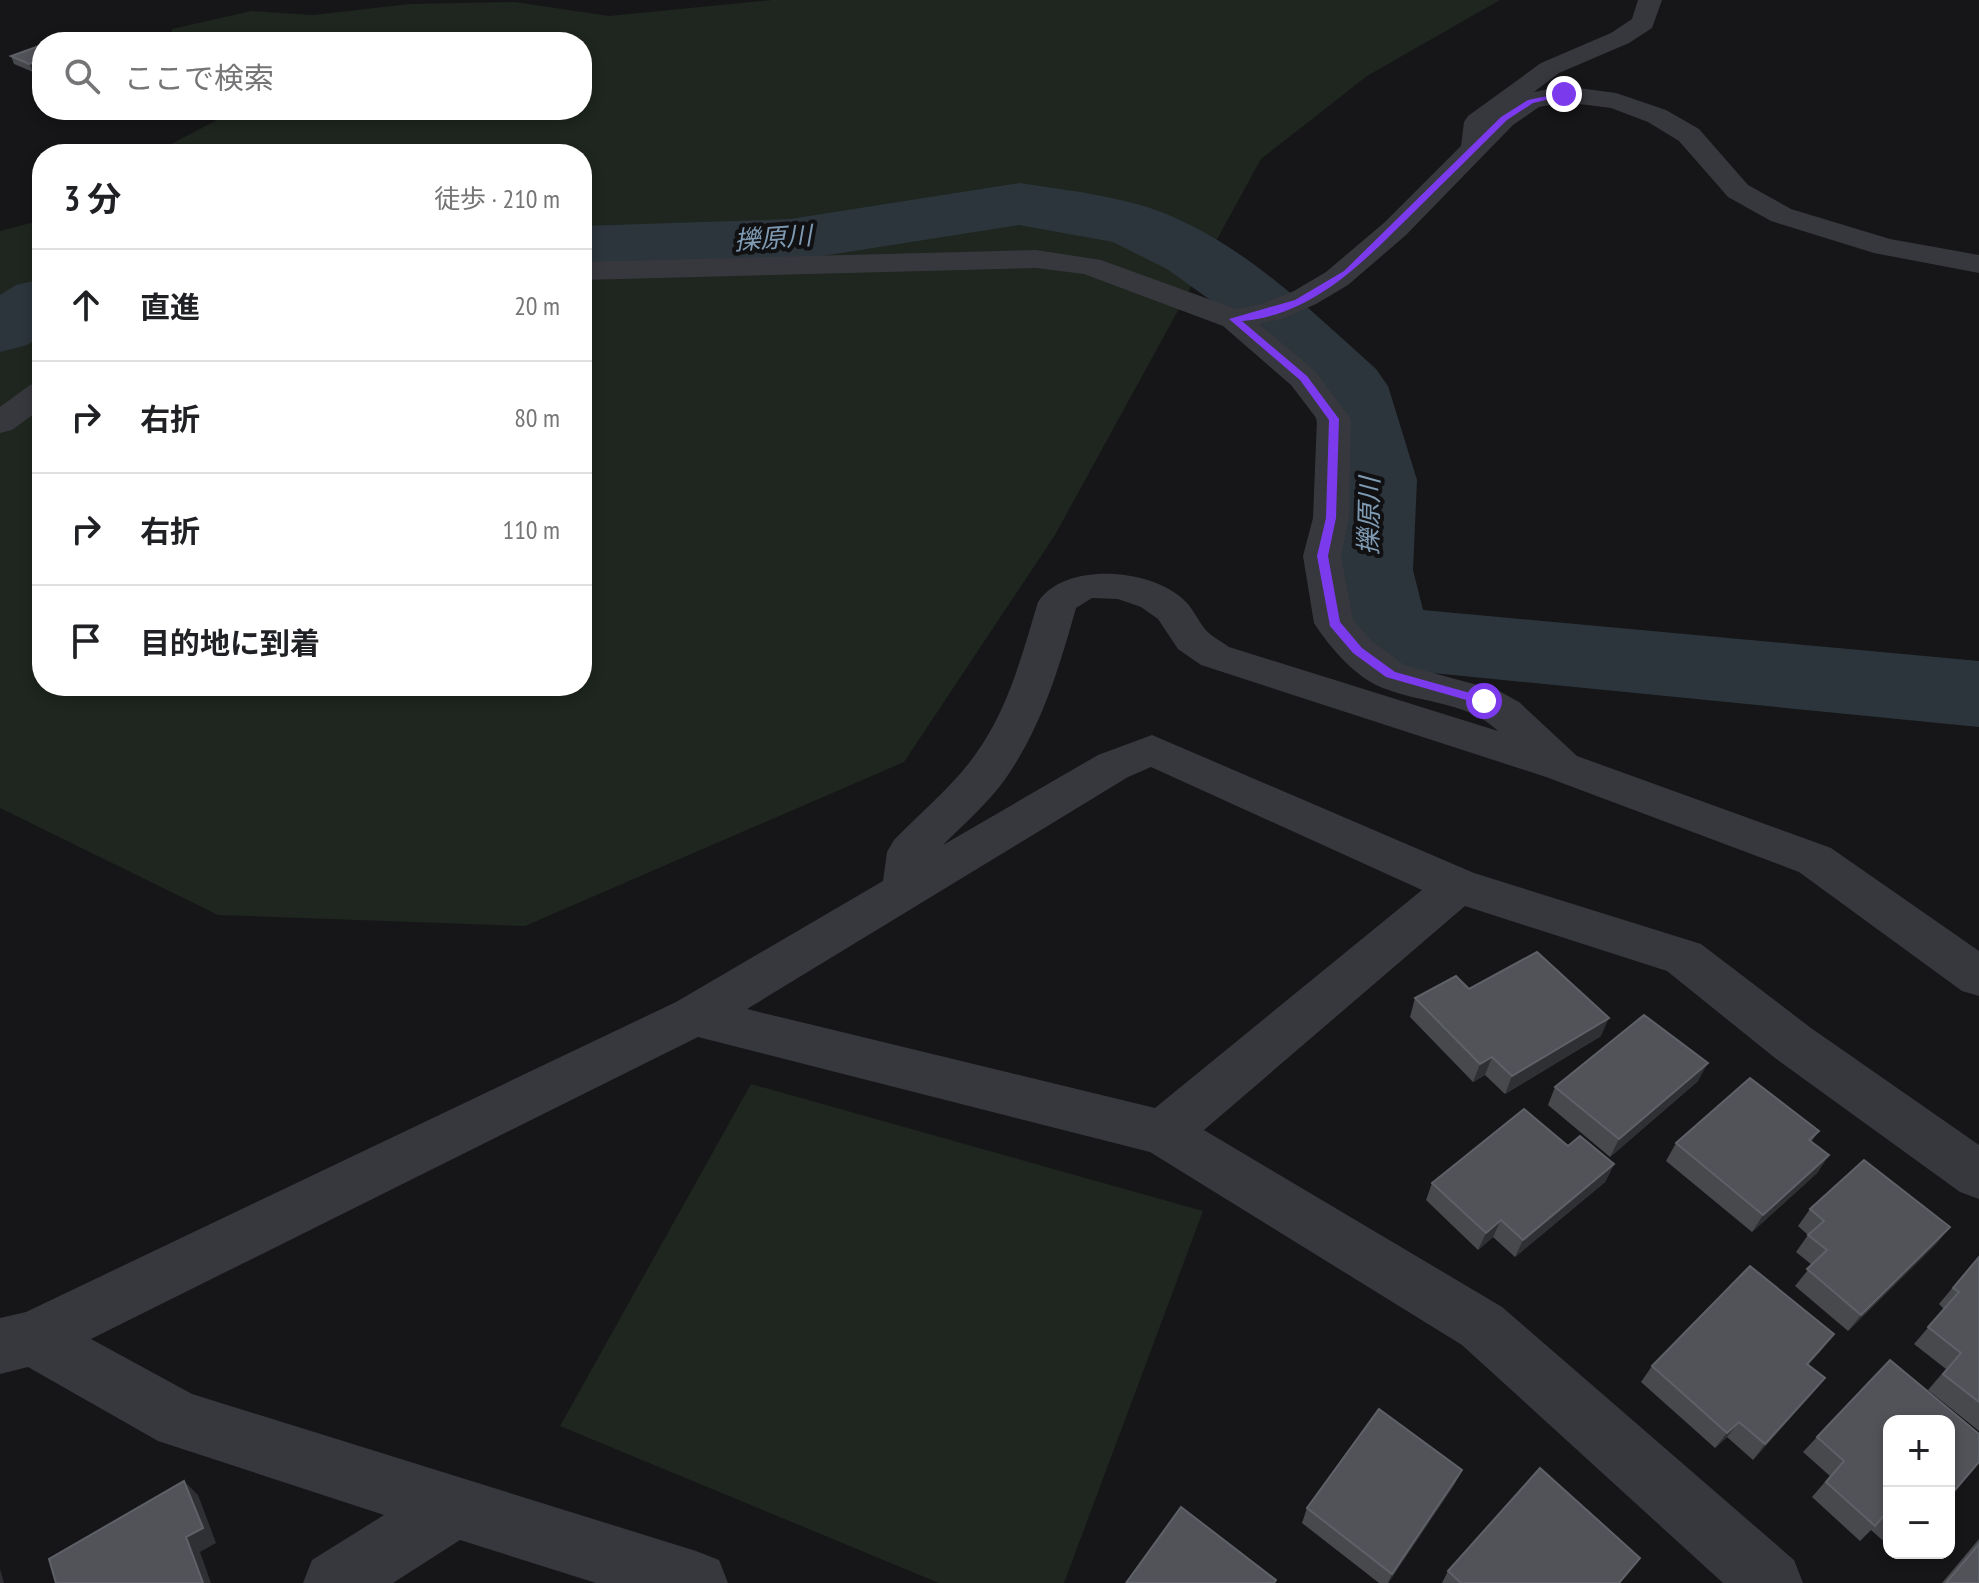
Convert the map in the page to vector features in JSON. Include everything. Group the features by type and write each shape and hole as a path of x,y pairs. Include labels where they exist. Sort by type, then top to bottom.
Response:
{"street":[{"path":"1475,148 1477,122 1550,68 1620,38 1643,23 1650,0"},
{"path":"1245,318 1287,306 1347,273 1504,119 1530,101 1564,94 1616,101 1657,116 1689,135 1738,191 1781,215 1885,247 1979,264"},
{"path":"592,271 1036,259 1090,266 1245,318 1303,378 1334,419 1331,518 1322,556 1334,623 1358,650 1390,675 1484,701 1504,712 1562,767"},
{"path":"0,423 32,399"},
{"path":"905,891 910,852 989,769 1012,733 1034,683 1058,602 1084,585 1122,587 1155,598 1172,610 1192,640 1215,656 1562,767 1815,860 1979,977"},
{"path":"17,1342 694,1016 1113,766 1152,750 1458,886 1684,957 1793,1043 1979,1175"},
{"path":"1163,1133 1458,886"},
{"path":"694,1016 1163,1133 1482,1326 1771,1583"},
{"path":"17,1342 179,1420 696,1583"},
{"path":"335,1583 453,1508"}],"shaded area":[{"path":"772,0 1500,0 1367,76 1261,159 1055,535 904,762 525,926 218,915 0,808 0,231 32,223 32,696 592,696 592,144 171,144 217,120 592,120 592,32 171,32 172,29 251,11 313,15 410,4 515,2 609,16"},
{"path":"751,1084 1203,1211 1064,1583 939,1583 560,1426"}],"building":[{"path":"32,49 32,63 11,56"},
{"path":"1537,952 1609,1018 1512,1076 1492,1057 1480,1064 1415,998 1456,976 1469,989"},
{"path":"1644,1015 1708,1063 1619,1139 1555,1087"},
{"path":"1750,1078 1819,1131 1809,1140 1829,1155 1763,1215 1676,1143"},
{"path":"1524,1109 1568,1146 1580,1136 1614,1164 1523,1240 1501,1220 1486,1233 1432,1183"},
{"path":"1864,1160 1950,1227 1861,1315 1807,1269 1827,1250 1808,1235 1824,1221 1810,1209"},
{"path":"1979,1257 1979,1402 1943,1374 1961,1353 1928,1327 1959,1292 1953,1288"},
{"path":"1750,1266 1834,1334 1807,1364 1825,1378 1765,1444 1739,1422 1727,1433 1652,1366"},
{"path":"1890,1360 1979,1434 1979,1462 1955,1490 1955,1415 1883,1415 1883,1516 1875,1526 1826,1482 1844,1461 1817,1437"},
{"path":"1379,1409 1462,1470 1392,1574 1307,1508"},
{"path":"1540,1468 1640,1558 1619,1583 1461,1583 1448,1571"},
{"path":"184,1481 203,1528 186,1537 203,1583 56,1583 49,1559"},
{"path":"1181,1507 1276,1580 1274,1583 1126,1583"},
{"path":"1979,1544 1979,1583 1946,1583"}],"waterway":[{"name":"擽原川","path":"592,247 790,240 1019,204 1070,211 1137,227 1192,254 1239,286 1348,386 1374,480 1368,570 1381,632 1402,639 1979,694"},
{"name":"擽原川","path":"0,329 32,308"}],"route":[{"path":"1484,701 1390,675 1358,650 1334,623 1322,556 1331,518 1334,419 1303,378 1234,319 1256,317 1298,302 1347,273 1504,119 1530,101 1564,94"}]}
